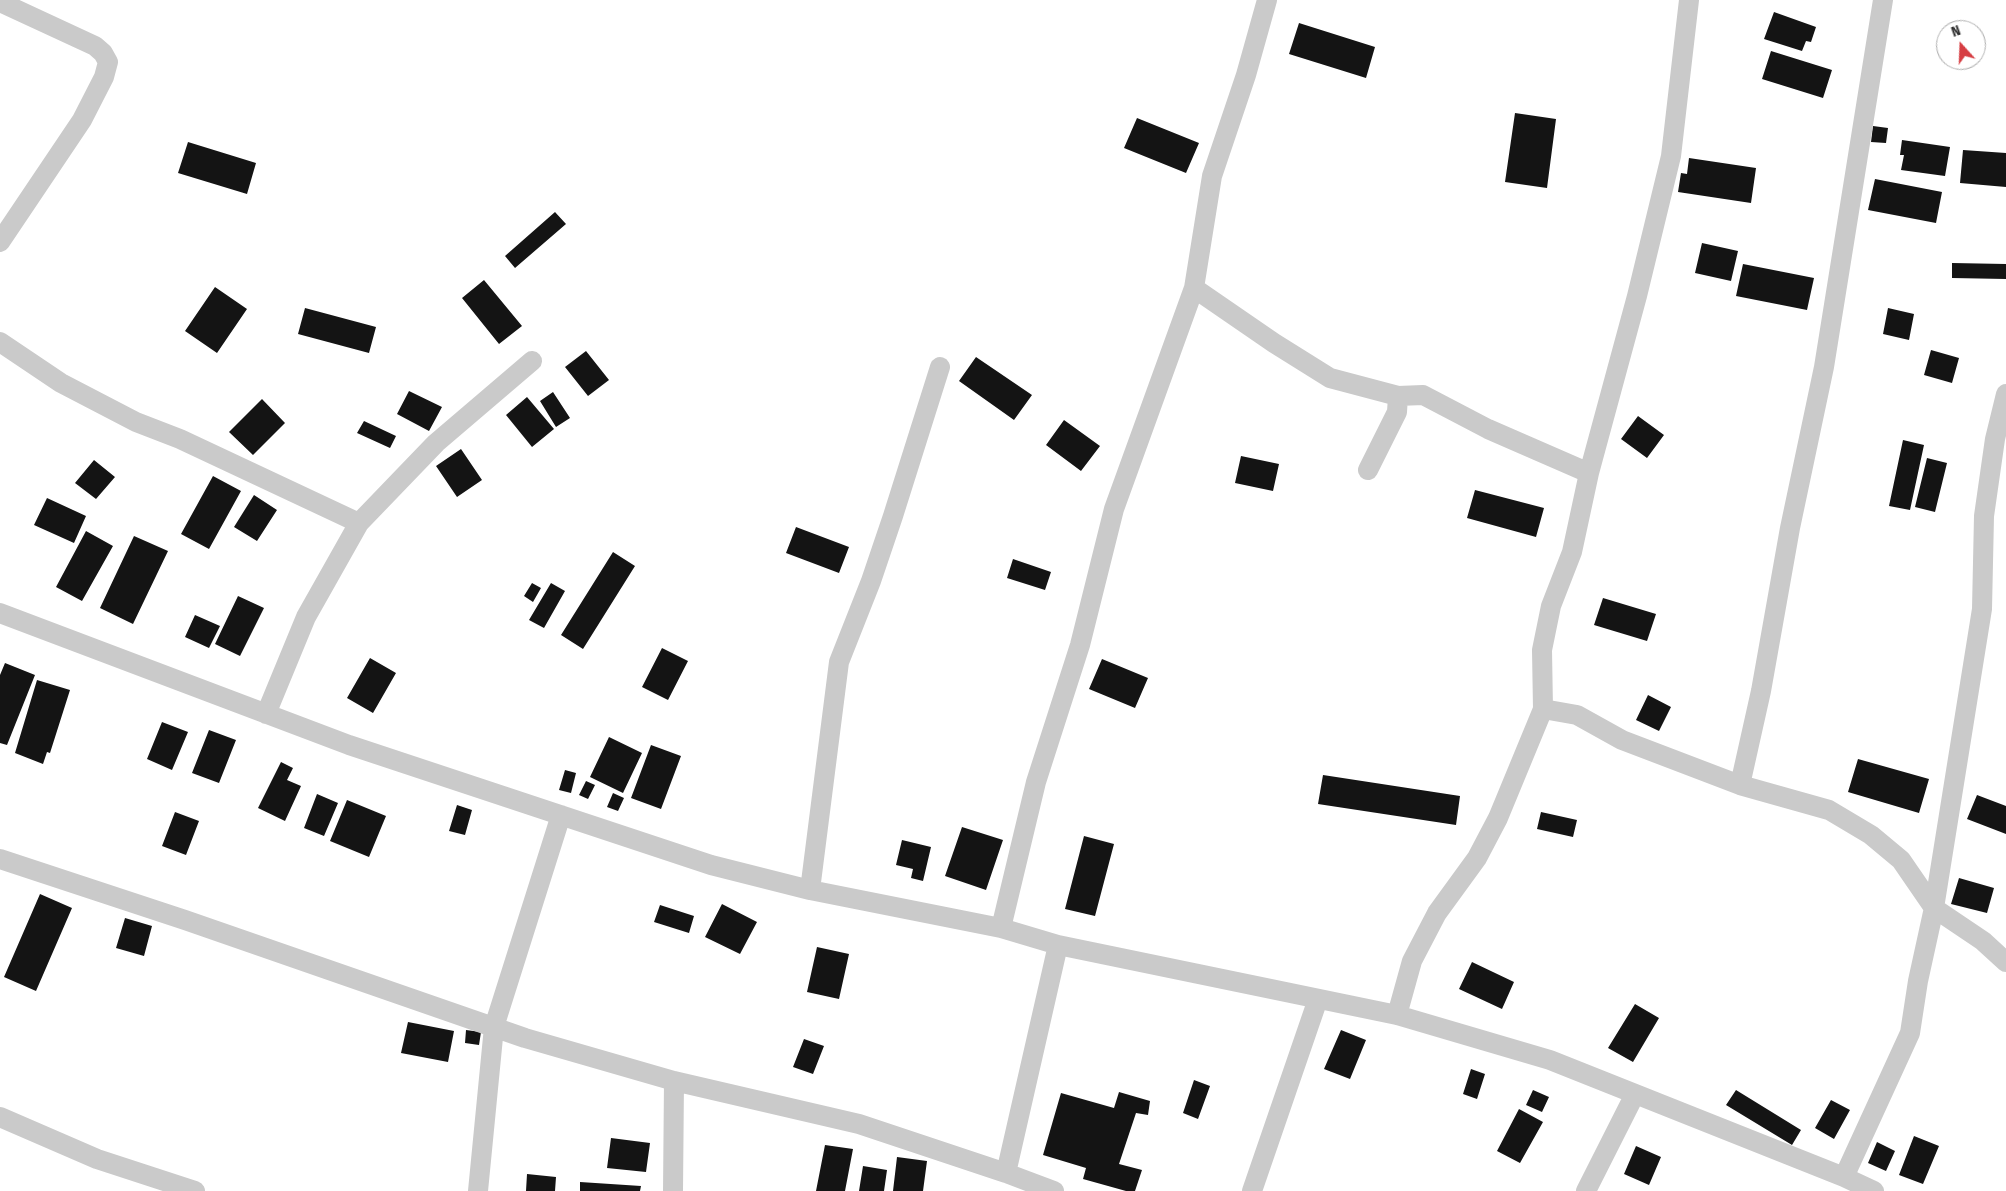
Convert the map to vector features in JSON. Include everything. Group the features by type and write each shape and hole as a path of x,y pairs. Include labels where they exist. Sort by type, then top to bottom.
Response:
{"street":[{"path":"1001,928 1036,782 1080,645 1114,510 1194,288 1212,176 1246,75 1267,0"},
{"path":"1397,1015 1412,961 1437,913 1477,858 1498,818 1543,709 1542,650 1551,606 1572,552 1589,473 1637,296 1671,156 1689,0"},
{"path":"1740,785 1761,691 1790,528 1824,367 1883,0"},
{"path":"0,2 95,46 103,53 108,62 104,77 82,120 0,242"},
{"path":"1194,288 1330,378 1398,396 1423,395 1488,429 1589,473"},
{"path":"0,342 61,383 136,422 180,439 359,523"},
{"path":"266,714 306,617 359,523 436,443 532,361"},
{"path":"810,890 839,662 871,581 940,367"},
{"path":"1844,1177 1910,1034 1918,981 1934,908 1982,608 1984,516 1995,438 2006,394"},
{"path":"1368,470 1398,412 1398,396"},
{"path":"0,614 349,745 711,864 810,890 1001,928 1058,945 1397,1015 1550,1060 1844,1177 1874,1191"},
{"path":"1543,709 1577,715 1622,740 1740,785 1829,810 1870,835 1901,860 1934,908 1983,941 2006,962"},
{"path":"478,1191 494,1027 561,815"},
{"path":"0,859 185,920 494,1027 674,1081 859,1124 1054,1191"},
{"path":"1006,1173 1058,945"},
{"path":"1252,1191 1318,1000"},
{"path":"674,1081 674,1191"},
{"path":"1586,1191 1635,1094"},
{"path":"0,1118 97,1160 194,1191"}],"building":[{"path":"1774,12 1816,27 1811,42 1806,41 1802,51 1764,39"},
{"path":"1299,23 1375,47 1366,78 1289,54"},
{"path":"1771,51 1832,70 1823,98 1762,79"},
{"path":"1515,113 1556,119 1547,188 1505,182"},
{"path":"1137,118 1199,143 1186,173 1124,148"},
{"path":"1873,126 1888,128 1886,143 1871,142"},
{"path":"1902,140 1950,147 1945,176 1901,170 1904,155 1900,155"},
{"path":"188,142 256,163 247,194 178,173"},
{"path":"1963,150 2006,153 2006,187 1960,183"},
{"path":"1689,158 1756,168 1751,203 1678,192 1681,173 1687,174"},
{"path":"1875,179 1942,192 1936,223 1868,210"},
{"path":"555,212 566,224 515,268 505,256"},
{"path":"1702,243 1738,251 1731,281 1695,273"},
{"path":"1952,263 2006,264 2006,279 1952,278"},
{"path":"1743,264 1814,278 1807,310 1736,296"},
{"path":"484,280 522,326 499,344 462,298"},
{"path":"215,287 247,309 217,353 185,331"},
{"path":"305,308 376,327 369,353 298,334"},
{"path":"1888,308 1914,314 1909,340 1883,334"},
{"path":"1931,350 1959,358 1952,383 1924,375"},
{"path":"586,351 609,380 588,396 565,367"},
{"path":"976,357 1032,395 1014,420 959,381"},
{"path":"409,391 442,407 429,431 397,414"},
{"path":"553,392 570,418 556,427 540,401"},
{"path":"527,397 554,429 532,447 506,415"},
{"path":"262,399 285,423 253,455 229,432"},
{"path":"1638,416 1664,435 1647,458 1621,439"},
{"path":"1064,420 1100,446 1081,471 1046,445"},
{"path":"364,421 396,436 390,448 357,433"},
{"path":"1903,440 1924,445 1910,510 1889,506"},
{"path":"461,449 482,480 457,497 436,466"},
{"path":"1241,456 1279,464 1273,491 1235,483"},
{"path":"1927,458 1947,463 1935,512 1915,507"},
{"path":"94,460 115,477 96,499 75,483"},
{"path":"213,476 241,491 209,549 181,534"},
{"path":"1475,490 1544,508 1536,537 1467,518"},
{"path":"254,495 277,510 257,541 234,527"},
{"path":"47,498 86,516 74,543 34,525"},
{"path":"796,527 849,547 839,573 786,553"},
{"path":"86,531 113,546 82,601 56,587"},
{"path":"134,536 168,551 133,624 100,608"},
{"path":"613,552 635,566 583,649 561,635"},
{"path":"1013,559 1051,572 1045,590 1007,578"},
{"path":"532,583 541,588 533,602 524,596"},
{"path":"551,583 565,591 544,628 529,620"},
{"path":"238,596 264,608 240,656 215,644"},
{"path":"1603,598 1656,614 1647,641 1594,625"},
{"path":"195,615 220,626 209,648 185,637"},
{"path":"662,648 688,661 668,700 642,687"},
{"path":"370,658 396,673 373,713 347,698"},
{"path":"1102,659 1148,678 1135,708 1089,689"},
{"path":"5,663 35,675 7,745 0,743 0,675"},
{"path":"37,680 70,690 50,753 47,752 43,764 15,753"},
{"path":"1648,695 1671,707 1659,731 1636,720"},
{"path":"162,722 188,732 172,770 147,759"},
{"path":"209,730 236,740 219,783 192,773"},
{"path":"609,737 642,753 623,793 590,777"},
{"path":"651,745 681,756 661,809 631,798"},
{"path":"1858,759 1929,779 1919,813 1848,792"},
{"path":"281,762 293,768 287,780 301,786 285,821 258,808"},
{"path":"565,770 576,773 571,793 559,790"},
{"path":"1323,775 1460,796 1456,825 1318,804"},
{"path":"586,781 595,785 588,799 579,795"},
{"path":"613,793 624,798 618,811 607,807"},
{"path":"317,794 338,803 324,836 304,828"},
{"path":"1977,795 2006,806 2006,834 1967,819"},
{"path":"347,800 386,816 369,857 330,841"},
{"path":"457,805 472,810 465,835 449,831"},
{"path":"175,812 199,821 186,855 162,846"},
{"path":"1541,812 1577,820 1573,837 1537,829"},
{"path":"962,827 1003,840 986,890 945,876"},
{"path":"1084,836 1114,844 1095,916 1065,909"},
{"path":"902,840 931,847 923,881 911,878 913,869 896,865"},
{"path":"1959,878 1994,888 1987,913 1951,904"},
{"path":"40,894 72,908 36,991 4,977"},
{"path":"722,904 757,922 740,954 705,937"},
{"path":"660,905 694,916 689,933 654,922"},
{"path":"125,918 152,926 144,956 116,948"},
{"path":"817,947 849,954 839,999 807,992"},
{"path":"1472,962 1514,982 1502,1009 1459,989"},
{"path":"1635,1004 1659,1018 1633,1062 1608,1048"},
{"path":"408,1022 454,1031 448,1062 401,1053"},
{"path":"466,1030 481,1032 479,1045 465,1043"},
{"path":"1341,1030 1366,1040 1350,1079 1324,1069"},
{"path":"804,1039 824,1046 813,1074 793,1067"},
{"path":"1471,1069 1485,1074 1477,1099 1463,1094"},
{"path":"1194,1080 1210,1086 1198,1119 1183,1113"},
{"path":"1533,1090 1549,1097 1542,1112 1526,1105"},
{"path":"1736,1090 1801,1130 1792,1145 1726,1105"},
{"path":"1119,1092 1150,1101 1148,1115 1136,1113 1119,1164 1142,1170 1135,1191 1126,1191 1083,1179 1086,1168 1043,1155 1061,1093 1114,1108"},
{"path":"1831,1100 1850,1110 1834,1139 1815,1128"},
{"path":"1519,1109 1543,1122 1520,1163 1497,1151"},
{"path":"1914,1136 1939,1146 1923,1184 1899,1175"},
{"path":"611,1138 650,1143 646,1172 607,1168"},
{"path":"1877,1142 1895,1151 1886,1171 1868,1163"},
{"path":"825,1145 853,1149 845,1191 816,1191"},
{"path":"1636,1146 1661,1157 1649,1185 1624,1174"},
{"path":"897,1157 927,1161 923,1191 893,1191"},
{"path":"863,1166 887,1170 884,1191 859,1191"},
{"path":"527,1174 556,1177 555,1191 526,1191"},
{"path":"580,1182 641,1186 640,1191 580,1191"}]}
